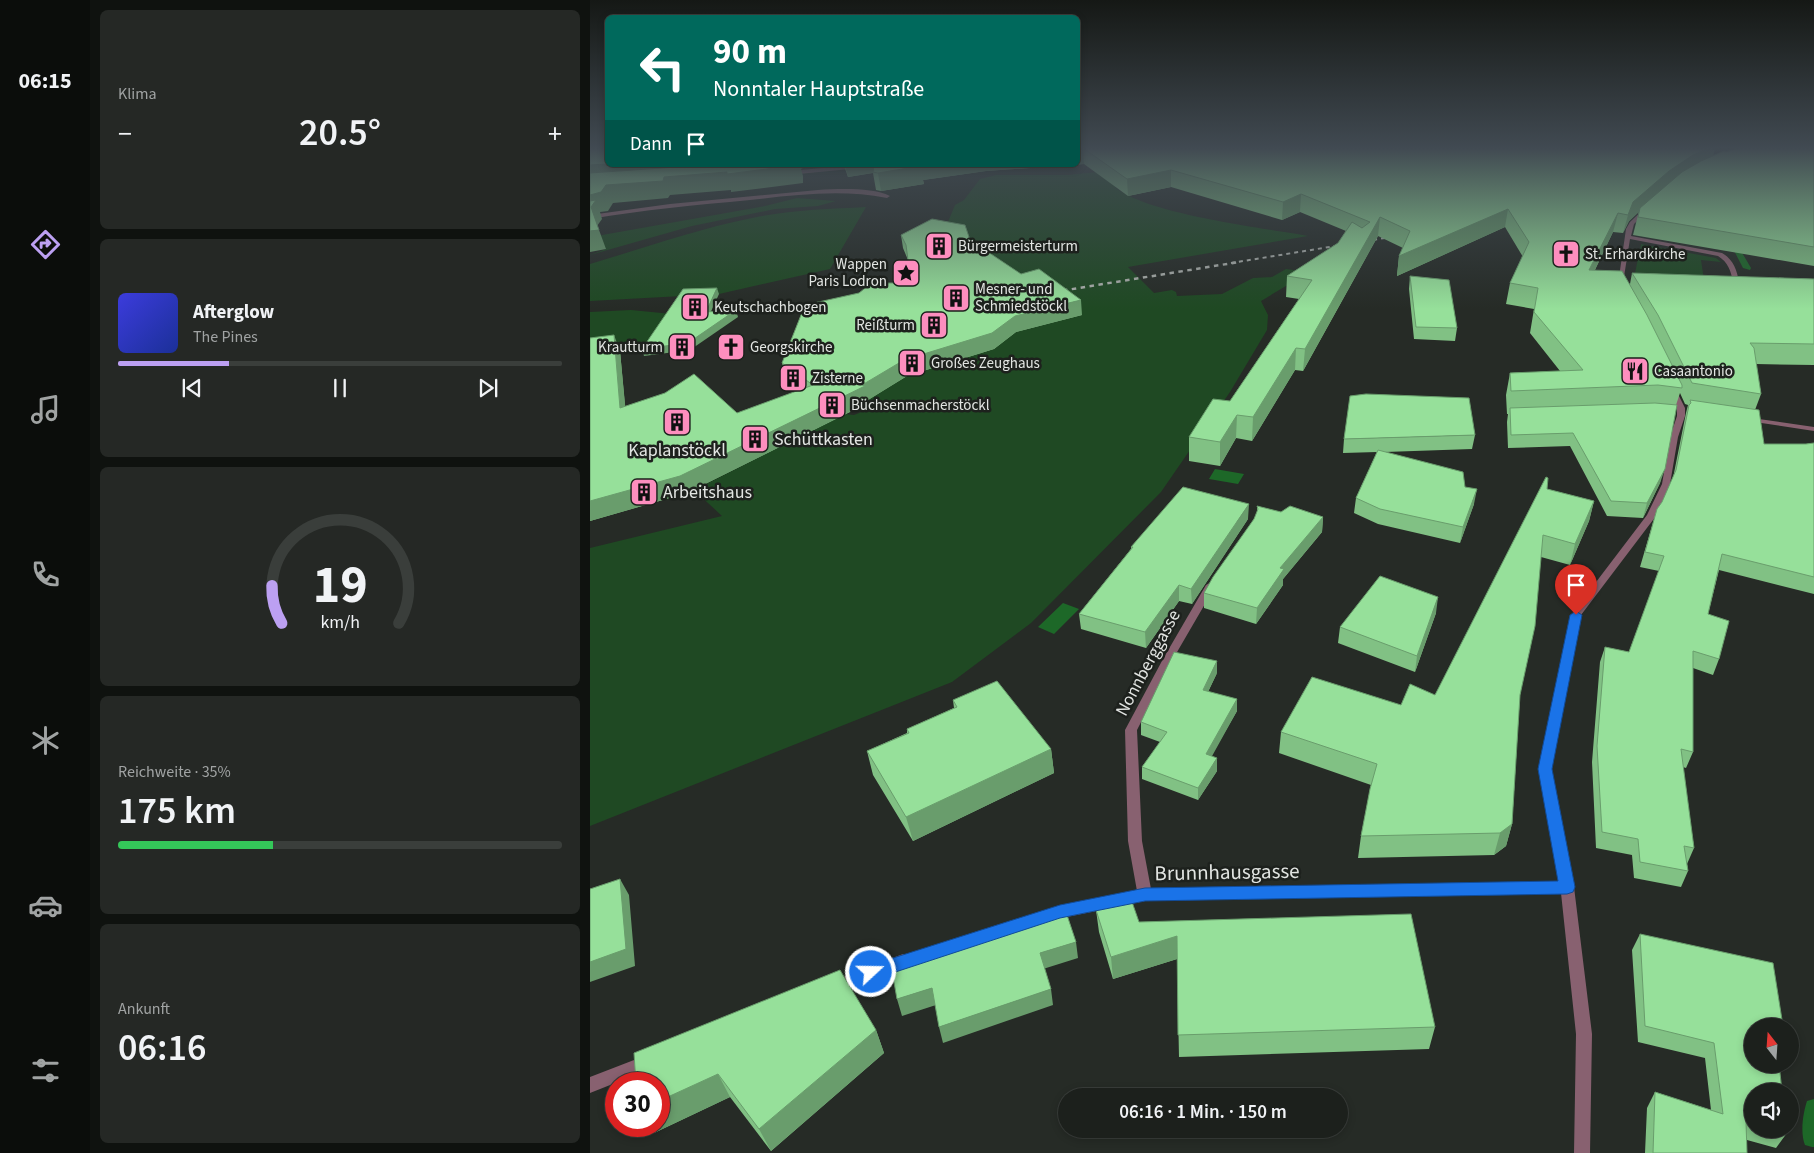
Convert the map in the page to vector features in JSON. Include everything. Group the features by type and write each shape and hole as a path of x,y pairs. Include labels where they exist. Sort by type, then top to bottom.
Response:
{"street":[{"path":"590,216 641,208 707,202"},
{"path":"1623,288 1627,237 1632,223 1655,202"},
{"path":"1627,237 1720,254 1727,259 1735,276 1734,286 1726,288"},
{"path":"1735,276 1745,277"},
{"path":"1582,1153 1584,1034 1567,887 1545,769 1576,615 1651,516 1666,484 1674,436 1684,411 1668,381"},
{"path":"1671,415 1684,411"},
{"path":"1743,418 1814,428"},
{"name":"Nonnberggasse","path":"1145,895 1136,841 1132,730 1168,659 1216,577"},
{"name":"Brunnhausgasse","path":"1041,917 1060,911 1145,895 1567,887"},
{"path":"825,991 888,965 917,956"},
{"path":"590,1085 662,1057"}],"shaded area":[{"path":"782,202 833,202 818,206 775,209 692,226 590,255 606,249 591,237"},
{"path":"961,202 1143,202 1207,219 1308,236 1128,267 1154,293 1172,290 1176,292 1177,296 1222,294 1253,278 1272,277 1286,269 1301,271 1306,274 1261,301 1268,315 1267,330 1230,392 1161,492 1031,623 952,682 590,826 590,548 722,516 694,490 845,414 854,415 869,409 870,404 866,401 907,376 994,349 1016,332 1082,315 943,234 955,205"},
{"path":"866,207 830,269 719,294 590,301 590,264 731,222 766,215"},
{"path":"1641,244 1716,258 1721,262 1701,260 1704,280 1714,286 1633,283"},
{"path":"631,310 672,314 668,342 601,354 590,354 590,312"},
{"path":"1215,469 1244,474 1238,484 1209,479"},
{"path":"1063,603 1079,609 1054,634 1038,627"}],"building":[{"path":"590,202 595,202 591,207 599,230 590,231"},
{"path":"1320,202 1633,202 1628,215 1618,213 1589,270 1622,271 1647,315 1682,388 1658,385 1511,391 1510,373 1583,370 1534,312 1538,288 1510,283 1529,242 1508,209 1399,256 1410,231 1380,217 1305,349 1296,348 1253,417 1237,415 1220,442 1189,437 1213,399 1230,401 1312,280 1287,276 1338,243 1352,222 1362,228 1370,222"},
{"path":"1647,202 1814,202 1814,247 1638,217 1640,208"},
{"path":"932,219 965,225 970,240 1021,274 1039,269 1081,300 1015,316 992,333 904,360 862,385 865,386 680,476 590,501 590,338 614,335 620,408 665,393 694,374 737,413 813,385 782,363 805,305 859,293 869,285 877,283 894,283 908,260 906,245 901,235"},
{"path":"1632,273 1814,279 1814,344 1750,343 1754,348 1761,394 1692,383 1658,315"},
{"path":"1410,276 1449,280 1457,328 1416,327"},
{"path":"717,288 706,312 736,310 688,343 642,349 683,289"},
{"path":"1366,394 1469,398 1475,435 1344,439 1350,396"},
{"path":"1690,400 1759,410 1764,444 1814,443 1814,577 1722,554 1708,614 1729,621 1719,659 1693,651 1693,752 1681,749 1694,848 1684,846 1688,871 1640,862 1638,839 1602,832 1597,746 1605,647 1629,652 1664,556 1645,552 1657,509 1676,470 1689,405 1691,403"},
{"path":"1655,403 1677,405 1665,469 1647,503 1611,501 1573,433 1511,435 1510,408"},
{"path":"1378,450 1463,472 1465,487 1477,489 1463,527 1380,509 1356,498"},
{"path":"1546,477 1548,478 1547,489 1594,501 1575,544 1543,535 1535,626 1520,695 1512,824 1500,833 1361,836 1377,764 1281,732 1312,677 1401,705 1410,684 1435,695"},
{"path":"1183,487 1249,504 1191,589 1179,585 1145,632 1079,614 1133,547 1131,547"},
{"path":"1257,506 1281,512 1290,506 1323,517 1280,568 1284,569 1257,608 1204,593 1213,577 1254,519 1258,509"},
{"path":"1380,576 1438,597 1417,656 1340,627"},
{"path":"1174,652 1217,661 1203,690 1237,699 1206,754 1217,758 1198,788 1142,767 1167,732 1141,722"},
{"path":"997,681 1051,749 906,817 867,751 909,733 907,729 957,707 953,700"},
{"path":"620,879 626,949 590,962 590,889"},
{"path":"1131,899 1139,922 1411,914 1435,1027 1178,1035 1177,936 1111,957 1096,910"},
{"path":"1064,906 1076,942 1040,953 1051,989 939,1027 932,988 897,999 890,960"},
{"path":"1640,934 1773,963 1782,1018 1744,1018 1744,1073 1780,1073 1781,1083 1744,1083 1744,1138 1747,1138 1747,1153 1653,1153 1655,1092 1723,1114 1714,1043 1645,1026"},
{"path":"840,970 876,1030 759,1129 718,1074 670,1096 670,1072 635,1072 634,1053"}],"waterway":[{"path":"1731,239 1747,268"},
{"path":"1812,1138 1814,1108"}],"railway":[{"path":"1231,263 1397,236"},
{"path":"1054,292 1239,262"}],"place":[{"name":"Bürgermeisterturm","path":"939,246"},
{"name":"St. Erhardkirche","path":"1566,254"},
{"name":"Wappen Paris Lodron","path":"906,273"},
{"name":"Mesner- und Schmiedstöckl","path":"956,298"},
{"name":"Keutschachbogen","path":"695,307"},
{"name":"Reißturm","path":"934,325"},
{"name":"Krautturm","path":"682,347"},
{"name":"Georgskirche","path":"731,347"},
{"name":"Großes Zeughaus","path":"912,363"},
{"name":"Casaantonio","path":"1635,371"},
{"name":"Zisterne","path":"793,378"},
{"name":"Büchsenmacherstöckl","path":"832,405"},
{"name":"Kaplanstöckl","path":"677,422"},
{"name":"Schüttkasten","path":"755,439"},
{"name":"Arbeitshaus","path":"644,492"}],"route":[{"path":"871,972 1060,911 1145,895 1567,887 1545,769 1576,615"}]}
